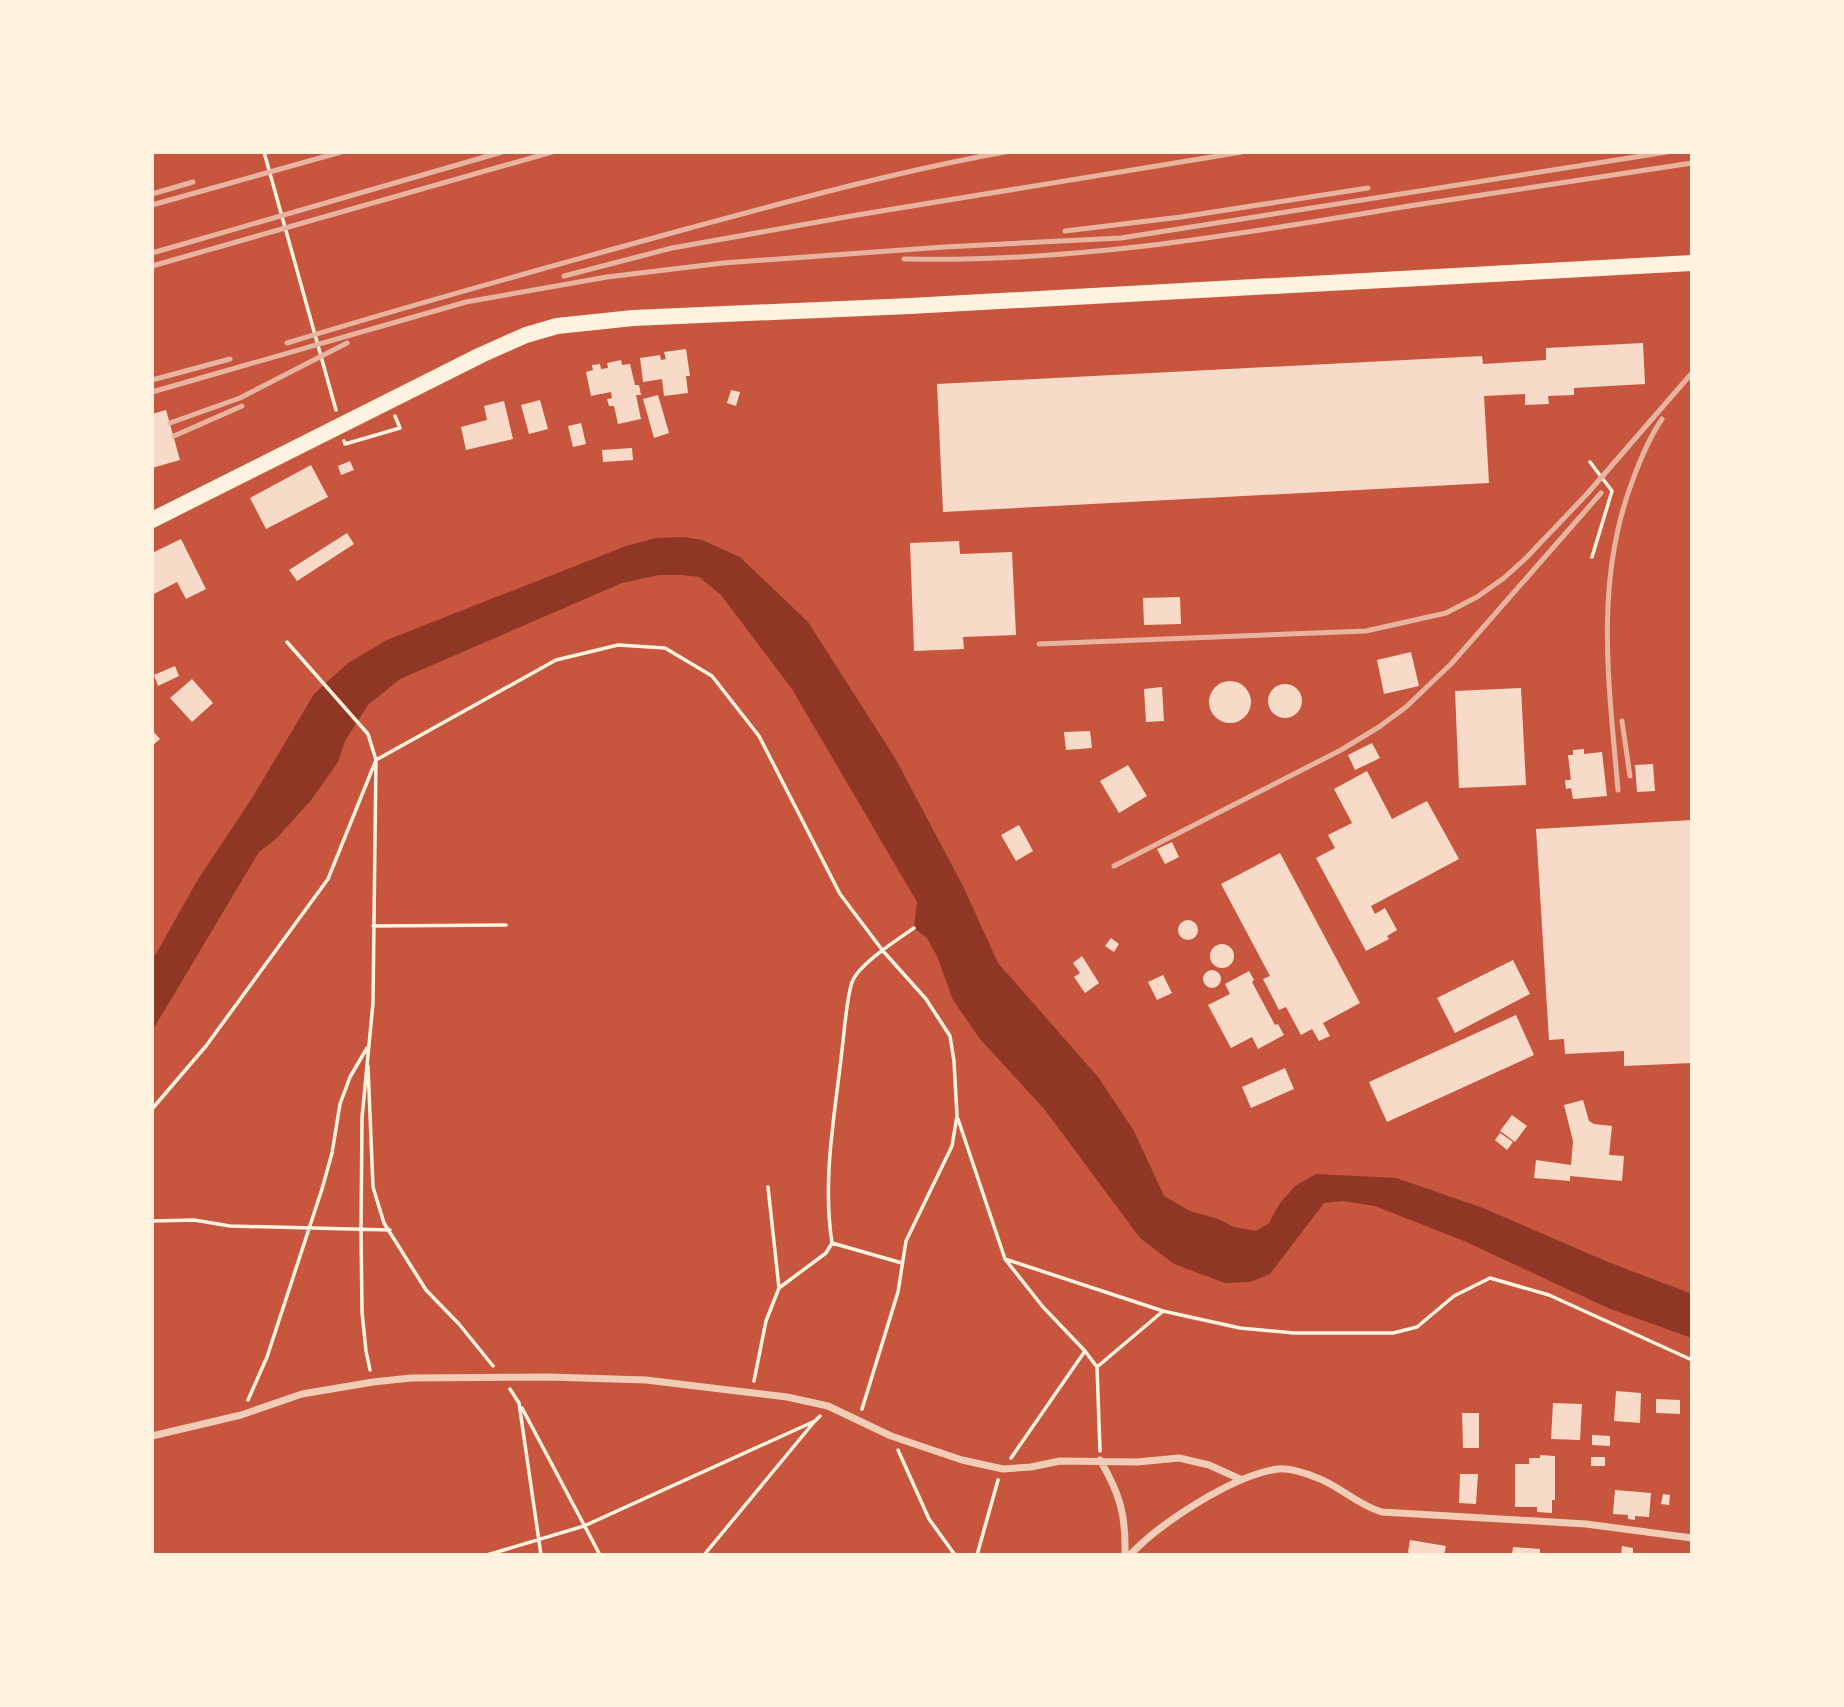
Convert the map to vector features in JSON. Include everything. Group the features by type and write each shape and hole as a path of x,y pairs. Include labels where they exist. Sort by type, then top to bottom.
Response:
{"main road":[{"path":"152,520 481,355 526,335 556,326 633,318 924,305 1692,263"}],"street":[{"path":"152,1436 241,1415 302,1394 373,1382 411,1378 549,1377 646,1380 787,1397 828,1406 891,1436 962,1460 1003,1469 1060,1461 1137,1462 1179,1458 1209,1465 1240,1479"},
{"path":"1100,1460 1120,1503 1126,1527 1127,1555"},
{"path":"1127,1555 1150,1534 1240,1479 1281,1468 1317,1477 1365,1507 1382,1512 1586,1524 1692,1538"}],"path":[{"path":"264,152 338,417"},
{"path":"342,431 345,444 400,428 393,412"},
{"path":"1590,462 1612,491 1592,557"},
{"path":"287,642 369,734 376,760 373,1003 362,1118 360,1230 362,1312 373,1382"},
{"path":"152,1110 206,1046 327,878 376,760 556,660 618,645 665,648 712,676 759,736 840,894 883,951 926,999 950,1036 957,1116 952,1146 906,1241 898,1292 858,1419"},
{"path":"373,926 506,925"},
{"path":"779,1288 826,1253 832,1243 828,1180 844,1030 853,980 872,959 914,928"},
{"path":"241,1415 267,1357 309,1228 332,1153 340,1104 350,1077 368,1047"},
{"path":"368,1047 373,1187 384,1223 426,1290 458,1324 519,1403 600,1555"},
{"path":"957,1116 1004,1259 1097,1367 1100,1460"},
{"path":"752,1393 766,1321 779,1288 768,1187"},
{"path":"152,1222 194,1220 230,1226 390,1230"},
{"path":"832,1243 902,1264"},
{"path":"1004,1259 1163,1311 1254,1329 1294,1333 1392,1333 1418,1327 1454,1296 1490,1278 1549,1295 1692,1360"},
{"path":"1097,1367 1163,1311"},
{"path":"977,1555 994,1491 1003,1469 1085,1351"},
{"path":"519,1403 541,1555"},
{"path":"704,1555 828,1406"},
{"path":"487,1555 584,1526 815,1421"},
{"path":"891,1436 929,1519 955,1555"}],"shaded area":[{"path":"684,537 702,540 740,557 808,622 895,758 963,886 998,963 1098,1077 1134,1131 1164,1196 1190,1211 1234,1227 1256,1231 1269,1223 1280,1203 1295,1186 1316,1174 1396,1178 1483,1208 1608,1262 1692,1294 1692,1338 1608,1308 1464,1241 1375,1206 1343,1201 1324,1203 1270,1274 1250,1282 1225,1283 1174,1264 1140,1238 1045,1110 980,1039 953,1000 937,956 927,938 914,928 917,902 792,689 721,595 699,577 659,575 622,583 400,679 368,705 345,741 338,762 311,800 277,838 259,852 152,1031 152,961 197,881 252,798 314,694 348,663 387,640 626,546 656,538"}],"building":[{"path":"1643,343 1645,384 1574,388 1574,395 1548,396 1549,404 1525,405 1525,394 1484,396 1489,483 943,512 937,384 1482,356 1483,364 1546,360 1546,348"},
{"path":"686,349 690,376 686,376 688,393 664,396 662,379 643,382 640,358 660,355 661,360 666,359 664,352"},
{"path":"621,360 622,365 630,364 635,385 639,385 641,395 636,395 641,419 618,424 614,406 609,406 607,399 612,398 611,392 591,396 586,372 593,370 592,365 600,364 601,369 608,368 607,363"},
{"path":"731,390 740,392 736,406 727,403"},
{"path":"658,395 669,433 654,438 643,399"},
{"path":"540,400 548,429 529,434 521,405"},
{"path":"504,401 513,439 466,450 461,427 487,420 484,406"},
{"path":"166,410 180,460 152,468 152,414"},
{"path":"581,423 586,444 573,447 568,426"},
{"path":"632,448 633,460 603,462 602,450"},
{"path":"350,461 354,470 341,475 338,466"},
{"path":"311,465 328,497 266,529 250,498"},
{"path":"347,533 354,544 297,581 289,570"},
{"path":"181,539 206,589 186,599 177,582 152,595 152,553"},
{"path":"959,541 960,554 1012,552 1016,635 963,637 964,649 914,651 910,543"},
{"path":"1180,597 1181,624 1144,625 1143,598"},
{"path":"1411,652 1419,686 1384,694 1377,660"},
{"path":"175,666 179,676 158,686 154,675"},
{"path":"192,679 213,703 192,722 170,698"},
{"path":"1230,681 1245,687 1251,702 1245,717 1230,723 1215,717 1209,702 1215,687"},
{"path":"1285,684 1297,689 1302,701 1297,713 1285,718 1273,713 1268,701 1273,689"},
{"path":"1162,687 1164,721 1146,722 1144,689"},
{"path":"1521,688 1526,785 1459,788 1455,691"},
{"path":"152,730 160,739 152,746"},
{"path":"1090,731 1092,748 1066,750 1064,732"},
{"path":"1372,743 1380,758 1355,770 1348,755"},
{"path":"1584,749 1584,754 1602,752 1607,796 1573,799 1571,788 1566,789 1565,780 1571,780 1568,755 1573,755 1573,750"},
{"path":"1653,764 1655,791 1637,792 1635,765"},
{"path":"1128,765 1147,796 1119,813 1100,781"},
{"path":"1367,771 1392,819 1427,801 1459,859 1371,906 1375,914 1385,908 1397,930 1387,936 1389,939 1366,951 1316,858 1335,848 1328,835 1352,823 1334,789"},
{"path":"1692,820 1692,1063 1624,1066 1624,1051 1565,1054 1564,1039 1549,1040 1536,829"},
{"path":"1019,825 1033,851 1016,861 1001,835"},
{"path":"1172,842 1179,857 1165,864 1157,849"},
{"path":"1280,853 1360,1003 1323,1023 1330,1036 1319,1041 1312,1029 1301,1035 1286,1007 1279,1010 1263,979 1270,976 1221,884"},
{"path":"1188,920 1195,923 1198,930 1195,937 1188,940 1181,937 1178,930 1181,923"},
{"path":"1111,938 1119,944 1114,952 1105,946"},
{"path":"1222,944 1230,948 1234,956 1230,964 1222,968 1214,964 1210,956 1214,948"},
{"path":"1082,956 1099,983 1085,993 1074,977 1080,973 1073,963"},
{"path":"1513,960 1530,994 1455,1033 1437,998"},
{"path":"1212,970 1218,973 1221,979 1218,985 1212,988 1206,985 1203,979 1206,973"},
{"path":"1249,971 1275,1025 1278,1024 1284,1035 1258,1049 1252,1037 1231,1048 1208,1005 1230,994 1225,984"},
{"path":"1163,975 1172,993 1157,1000 1148,982"},
{"path":"1516,1015 1534,1055 1387,1122 1369,1082"},
{"path":"1285,1068 1294,1089 1251,1108 1242,1087"},
{"path":"1583,1100 1589,1121 1612,1126 1609,1155 1624,1156 1622,1181 1570,1176 1570,1181 1534,1178 1536,1160 1571,1165 1573,1141 1564,1105"},
{"path":"1512,1115 1527,1126 1515,1142 1500,1131"},
{"path":"1500,1133 1513,1142 1507,1150 1495,1140"},
{"path":"1616,1391 1641,1393 1640,1423 1614,1421"},
{"path":"1656,1399 1680,1400 1680,1414 1656,1413"},
{"path":"1553,1403 1582,1404 1580,1440 1551,1439"},
{"path":"1462,1413 1479,1413 1479,1448 1463,1448"},
{"path":"1592,1435 1610,1436 1610,1446 1592,1445"},
{"path":"1540,1455 1555,1456 1555,1500 1552,1500 1552,1513 1537,1512 1537,1507 1515,1507 1515,1464 1529,1464 1529,1458 1540,1458"},
{"path":"1591,1457 1605,1457 1605,1466 1591,1466"},
{"path":"1460,1474 1478,1474 1476,1504 1459,1503"},
{"path":"1615,1490 1651,1493 1649,1517 1635,1516 1635,1520 1628,1519 1628,1515 1613,1514"},
{"path":"1663,1494 1670,1495 1669,1505 1661,1504"},
{"path":"1410,1540 1446,1546 1444,1555 1411,1555 1408,1552"},
{"path":"1622,1546 1633,1548 1633,1555 1621,1555"},
{"path":"1513,1547 1540,1549 1540,1555 1512,1555"}],"railway":[{"path":"152,205 341,152"},
{"path":"152,253 502,152"},
{"path":"152,266 552,152"},
{"path":"287,343 768,207 886,177 1005,152"},
{"path":"564,276 672,248 1242,152"},
{"path":"152,392 466,302 607,277 723,263 944,247 1121,238 1667,152"},
{"path":"904,259 1031,256 1158,244 1692,163"},
{"path":"152,194 193,182"},
{"path":"1065,231 1181,217 1368,188"},
{"path":"170,423 240,398 347,343"},
{"path":"152,380 230,359"},
{"path":"1039,644 1366,631 1446,613 1477,597 1526,558 1587,494 1692,373"},
{"path":"174,436 242,406"},
{"path":"1618,790 1608,673 1608,596 1620,520 1645,449 1662,419"},
{"path":"1114,866 1341,750 1406,707 1452,663 1601,493"},
{"path":"1622,721 1630,776"}]}
